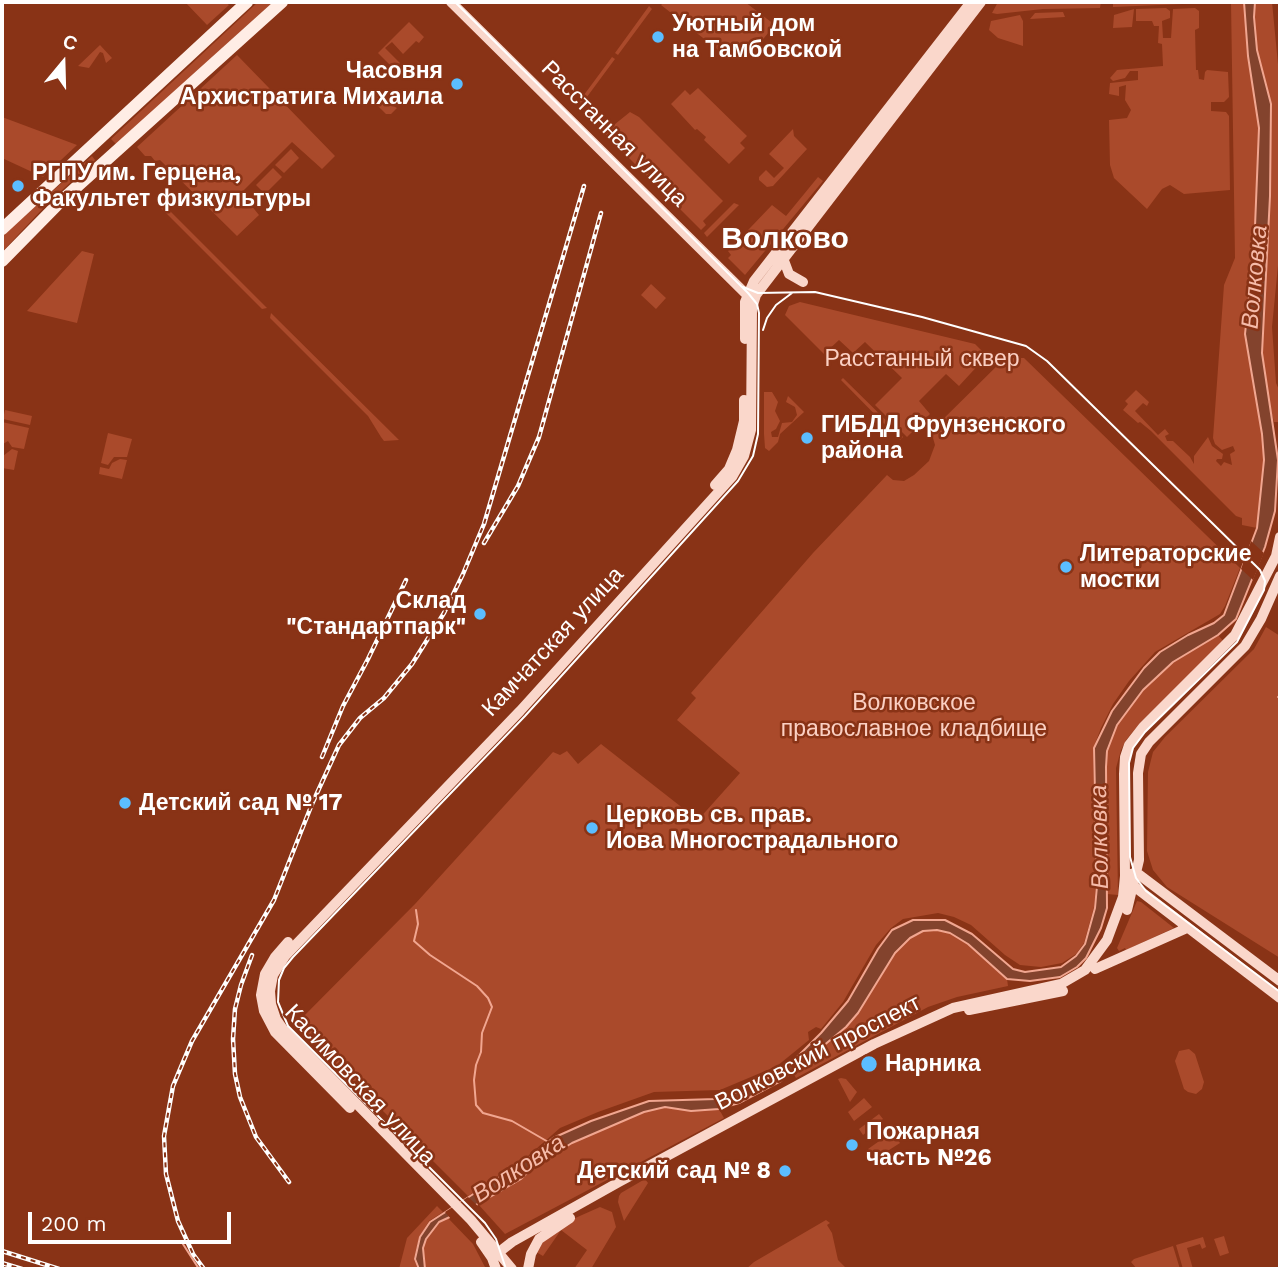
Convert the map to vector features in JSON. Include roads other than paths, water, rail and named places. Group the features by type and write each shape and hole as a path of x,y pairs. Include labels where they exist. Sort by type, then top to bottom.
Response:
{"main road":[{"path":"2,229 247,2"},
{"path":"2,261 61,201 282,2"}],"street":[{"name":"Расстанная улица","path":"451,2 747,295"},
{"path":"747,295 757,277 971,2"},
{"name":"Камчатская улица","path":"268,981 285,956 530,700 732,477 741,463 750,439 752,309 763,285 981,2"},
{"path":"783,258 789,274 803,282"},
{"name":"Камчатская улица","path":"268,981 278,952 525,695 726,473 737,450 744,421 744,307 747,295"},
{"path":"1131,874 1124,774 1129,745 1143,727 1230,642 1276,556 1280,537"},
{"path":"1131,874 1139,844 1138,766 1143,750 1235,659 1253,635 1280,576"},
{"path":"1131,874 1280,981"},
{"name":"Волковский проспект","path":"528,1269 535,1246 550,1230 868,1056 958,1014 1064,990 1079,984 1095,969 1114,943 1133,887 1131,874"},
{"name":"Волковский проспект","path":"495,1255 619,1182 874,1044 971,1002 1052,987 1078,976 1092,962 1107,940 1131,874"},
{"path":"1133,887 1280,998"},
{"path":"1095,969 1187,928"},
{"name":"Касимовская улица","path":"268,981 272,1008 283,1029 468,1222 495,1255"},
{"path":"495,1255 496,1269"},
{"path":"495,1255 512,1269"}],"water":[{"name":"Волковка","path":"1244,2 1255,2 1257,50 1271,104 1270,196 1262,353 1278,460 1275,511 1265,547 1236,619 1218,635 1173,662 1143,690 1117,725 1107,751 1106,767 1107,908 1101,928 1086,958 1060,977 1030,981 1007,979 968,944 950,933 923,931 910,938 895,953 858,1013 846,1027 781,1081 739,1103 719,1109 691,1111 665,1107 644,1112 572,1143 533,1167 521,1179 478,1204 439,1222 426,1239 423,1248 425,1269 419,1269 415,1259 420,1237 430,1222 529,1158 553,1138 591,1121 649,1101 716,1099 749,1088 785,1069 848,1001 892,930 913,920 945,920 972,934 1013,969 1025,972 1061,967 1076,956 1085,944 1095,908 1097,886 1094,748 1112,711 1144,668 1160,652 1224,615 1257,528 1264,460 1245,334 1254,251 1259,128 1248,56"}],"waterway":[{"name":"Волковка","path":"416,910 418,924 414,941 477,986 492,1007 482,1033 481,1052 476,1065 476,1105 483,1113 512,1121 550,1143"},
{"path":"181,1241 199,1269"}],"tram line":[{"path":"455,2 748,293 757,304 759,313 758,434 753,456 738,481 525,716 293,957 279,980 278,1002 288,1026 485,1223 496,1239 506,1269"},
{"path":"743,287 758,293 815,292 922,317 1026,346 1047,361 1260,570 1265,581 1264,590 1237,642 1145,732 1133,748 1129,763 1130,857 1136,878 1146,891 1280,992"},
{"path":"763,330 776,305 792,293"}],"railway":[{"path":"204,1269 193,1254 178,1221 166,1174 164,1136 173,1086 192,1041 274,900 339,745 360,718 384,698 412,664 444,613 463,574 484,524 584,186"},
{"path":"484,543 518,486 539,437 601,213"},
{"path":"322,757 343,706 406,580"},
{"path":"252,955 235,1009 235,1074 240,1097 256,1137 289,1182"},
{"path":"2,1251 59,1269"},
{"path":"2,1263 22,1269"}],"place":[{"name":"Уютный дом на Тамбовской","path":"658,37"},
{"name":"Часовня Архистратига Михаила","path":"457,84"},
{"name":"РГПУ им. Герцена, Факультет физкультуры","path":"18,186"},
{"name":"ГИБДД Фрунзенского района","path":"807,438"},
{"name":"Литераторские мостки","path":"1066,567"},
{"name":"Склад \"Стандартпарк\"","path":"480,614"},
{"name":"Детский сад № 17","path":"125,803"},
{"name":"Церковь св. прав. Иова Многострадального","path":"592,828"},
{"name":"Нарника","path":"869,1064"},
{"name":"Пожарная часть №26","path":"852,1145"},
{"name":"Детский сад № 8","path":"785,1171"}],"district":[{"name":"Волково","path":"785,239"}],"park label":[{"name":"Расстанный сквер","path":"922,359"},
{"name":"Волковское православное кладбище","path":"914,716"}]}
